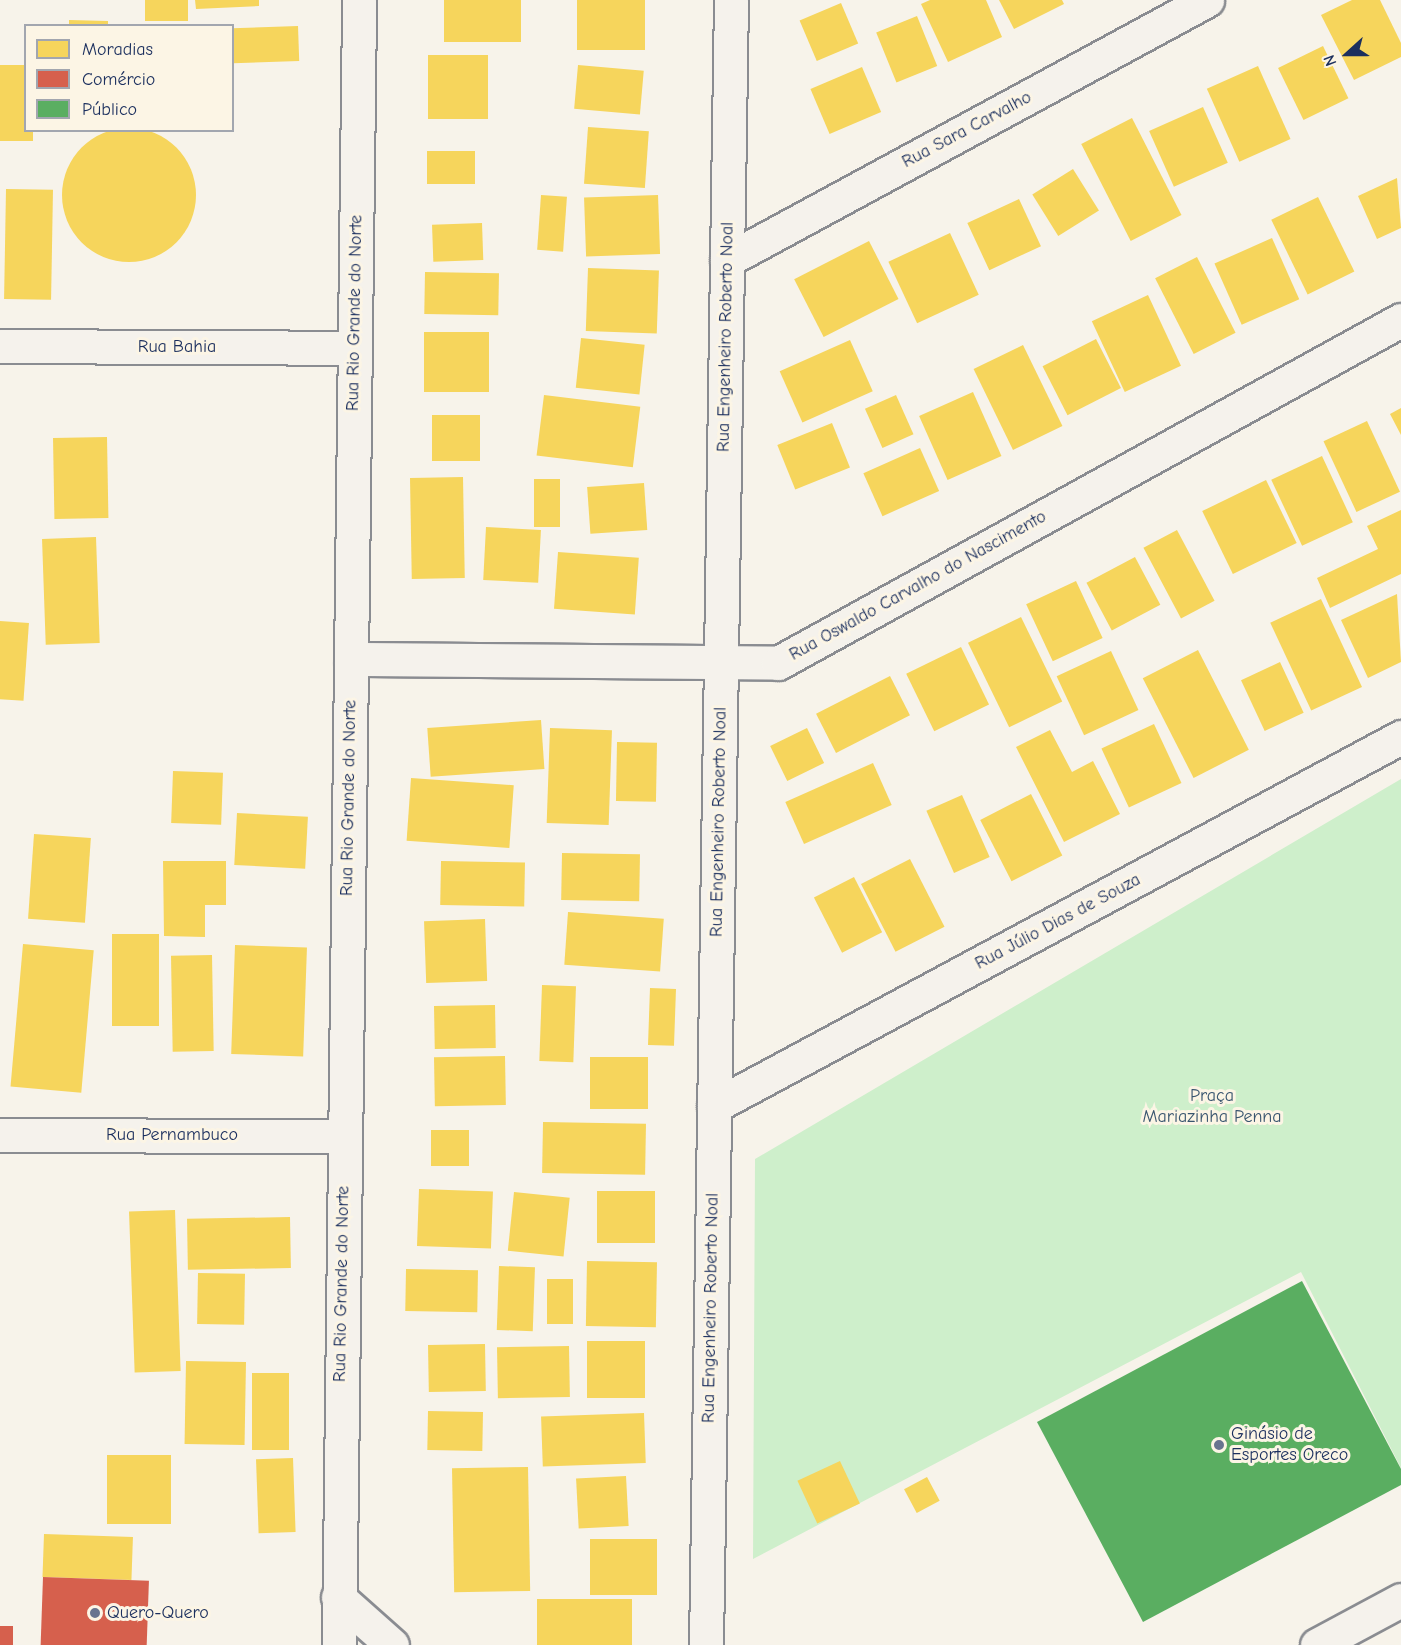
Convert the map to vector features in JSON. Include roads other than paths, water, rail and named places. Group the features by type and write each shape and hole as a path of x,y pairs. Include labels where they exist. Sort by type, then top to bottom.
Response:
{"street":[{"name":"Rua Rio Grande do Norte","path":"339,1645 360,0"},
{"name":"Rua Engenheiro Roberto Noal","path":"706,1645 731,0"},
{"name":"Rua Sara Carvalho","path":"727,260 1207,0"},
{"name":"Rua Oswaldo Carvalho do Nascimento","path":"351,660 778,663 1401,320"},
{"name":"Rua Bahia","path":"0,346 355,348"},
{"name":"Rua Júlio Dias de Souza","path":"714,1106 1401,737"},
{"name":"Rua Pernambuco","path":"0,1135 344,1136"},
{"path":"338,1597 392,1645"},
{"path":"1317,1645 1401,1600"}],"place":[{"name":"Ginásio de Esportes Oreco","path":"1219,1445"},
{"name":"Quero-Quero","path":"95,1613"}],"park label":[{"name":"Praça Mariazinha Penna","path":"1212,1107"}]}
